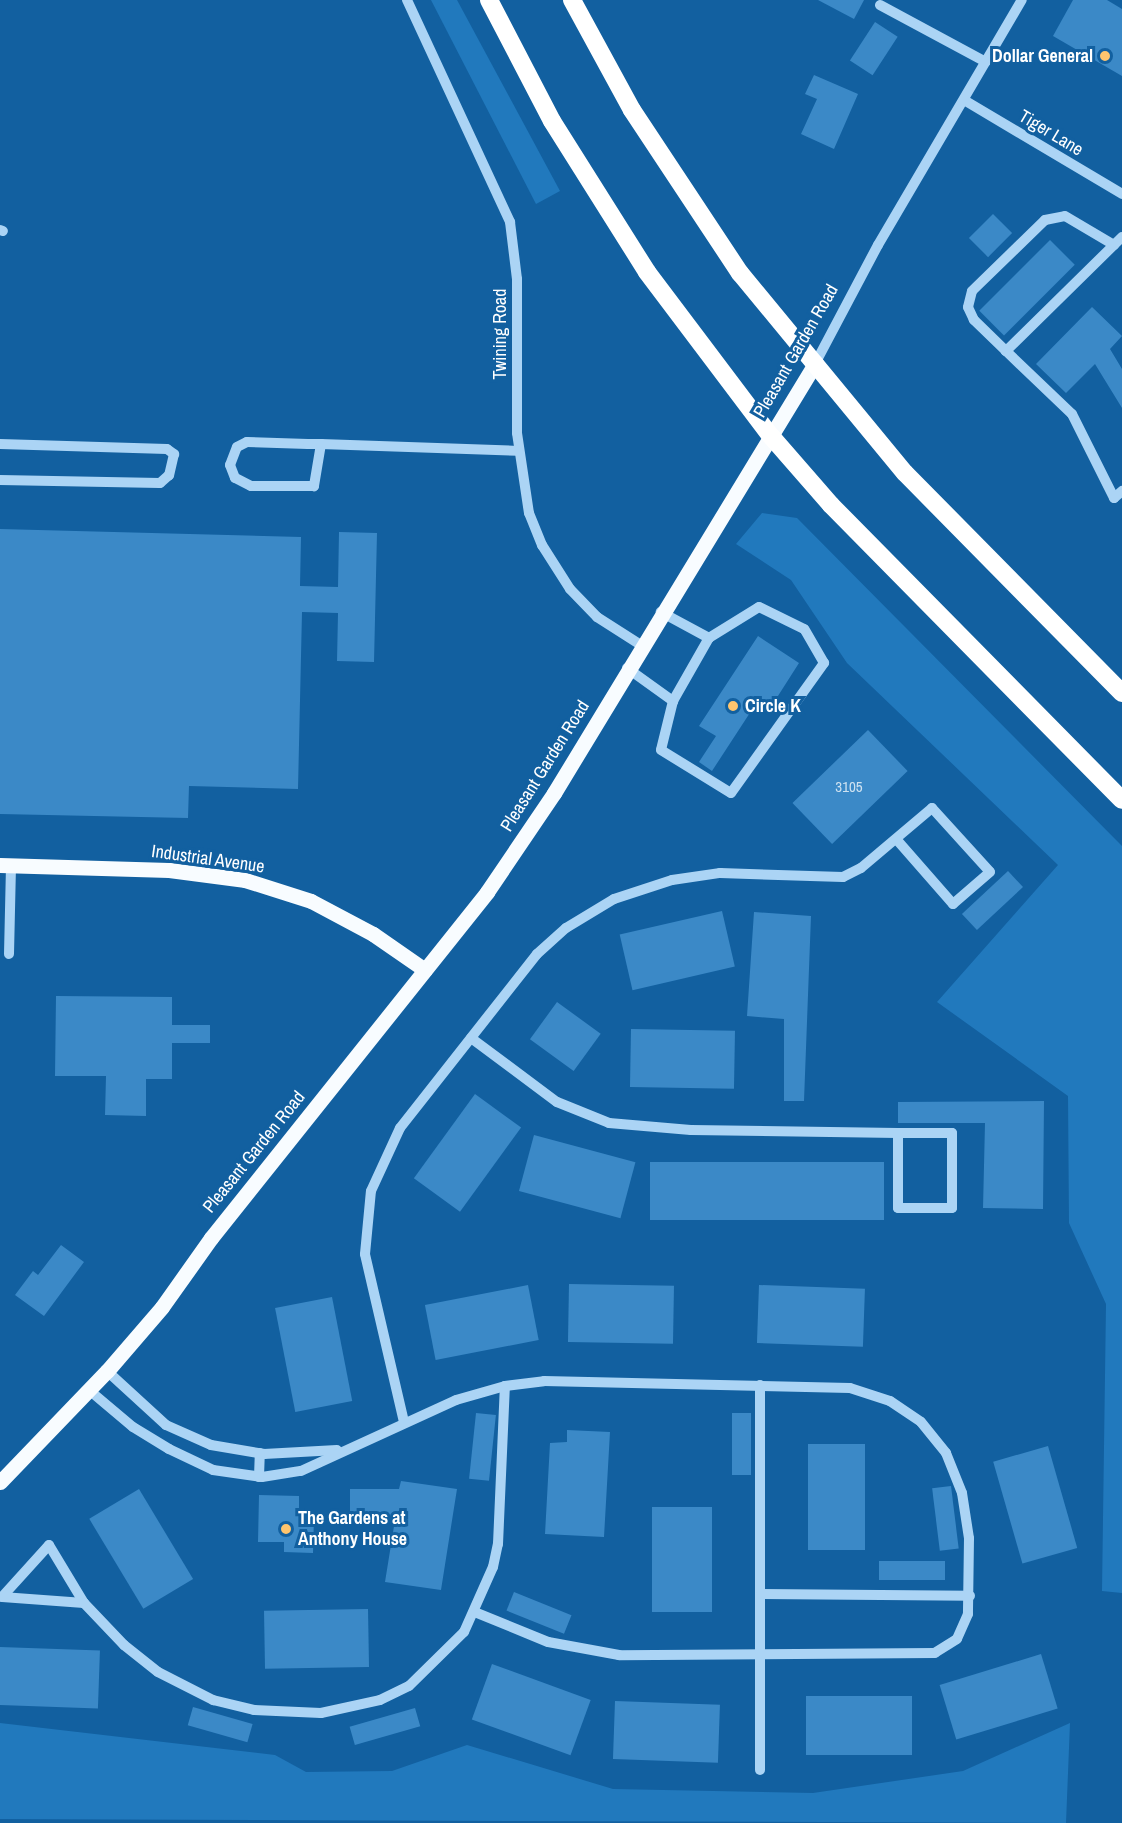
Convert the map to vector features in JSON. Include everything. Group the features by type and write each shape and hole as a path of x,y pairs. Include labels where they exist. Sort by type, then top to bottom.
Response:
{"highway":[{"path":"489,0 552,121 647,272 770,435 831,505 1122,800"},
{"path":"572,0 632,110 734,263 905,473 1122,693"}],"main road":[{"name":"Pleasant Garden Road","path":"0,1482 107,1371 507,863 816,362"},
{"name":"Industrial Avenue","path":"6,865 169,870 245,880 311,902 373,934 425,970"}],"street":[{"name":"Twining Road","path":"407,0 510,222 517,279 518,451 529,513 547,554 570,589 597,617 641,645"},
{"name":"Pleasant Garden Road","path":"816,362 1022,0"},
{"path":"880,5 986,62"},
{"name":"Tiger Lane","path":"964,100 1122,194"},
{"path":"1005,351 1118,241 1065,216 1045,220 972,291 968,307 974,320 1005,351 1072,414 1114,498 1122,491"},
{"path":"321,444 314,486 251,486 235,478 230,465 237,447 247,442 321,444 518,451"},
{"path":"0,444 167,449 174,454 169,476 160,483 0,480"},
{"path":"759,607 804,629 824,663 731,793 661,750 673,701 708,638 759,607"},
{"path":"661,612 708,638"},
{"path":"627,668 673,701"},
{"path":"404,1422 369,1274 367,1210 388,1146 537,954 566,928 614,899 699,875 843,877 896,839 932,808 990,873 953,904 896,839"},
{"path":"6,865 9,954"},
{"path":"471,1038 557,1102 609,1123 681,1129 898,1132 952,1133 952,1208 898,1208 898,1132"},
{"path":"107,1371 150,1414 191,1438 260,1453 341,1450"},
{"path":"89,1390 133,1427 182,1456 213,1470 259,1477 301,1471 404,1422 474,1393 505,1386 544,1381 850,1388 890,1401 921,1422 946,1453 962,1493 970,1596 963,1629 935,1653 643,1657 576,1649 475,1612"},
{"path":"760,1385 760,1770"},
{"path":"84,1603 46,1602 2,1596 49,1545 84,1603 124,1645 185,1687 244,1707 293,1714 353,1708 409,1686 450,1650 475,1612 498,1544 505,1386"},
{"path":"182,1456 191,1438"},
{"path":"259,1477 260,1453"},
{"path":"761,1594 970,1596"}],"shaded area":[{"path":"431,0 457,0 560,191 536,204"},
{"path":"762,513 797,518 1122,846 1122,1593 1102,1591 1106,1304 1069,1223 1068,1096 937,1002 1058,865 847,663 791,580 736,544"},
{"path":"0,1723 275,1755 306,1772 392,1771 467,1745 613,1789 813,1793 963,1771 1070,1723 1066,1823 0,1819"}],"building":[{"path":"818,0 864,0 854,19"},
{"name":"Dollar General","path":"1073,0 1107,0 1122,9 1122,76 1053,36"},
{"path":"875,22 898,37 873,75 850,61"},
{"path":"814,75 858,94 834,149 801,134 817,99 805,94"},
{"path":"993,214 1012,233 988,257 969,238"},
{"path":"1050,240 1075,265 1004,335 979,311"},
{"path":"1092,307 1122,336 1110,349 1122,369 1122,408 1095,364 1066,393 1036,364"},
{"path":"0,529 301,537 300,586 338,587 339,532 377,533 374,662 337,661 338,613 302,612 298,789 189,786 188,818 0,814"},
{"name":"Circle K","path":"758,636 799,663 769,710 757,702 712,771 699,762 716,736 699,726"},
{"path":"868,730 908,771 832,844 792,803"},
{"path":"1008,871 1023,887 977,930 962,914"},
{"path":"722,911 735,967 633,990 620,935"},
{"path":"754,912 811,916 804,1101 784,1101 784,1019 747,1016"},
{"path":"56,996 172,997 172,1025 210,1025 210,1043 172,1043 172,1079 146,1079 146,1116 105,1115 106,1076 55,1076"},
{"path":"557,1002 601,1034 574,1071 530,1039"},
{"path":"631,1029 735,1031 734,1089 630,1087"},
{"path":"475,1094 521,1128 460,1212 414,1178"},
{"path":"1044,1101 1043,1209 983,1208 985,1123 898,1123 898,1102"},
{"path":"534,1135 635,1162 620,1218 519,1191"},
{"path":"650,1162 884,1162 884,1220 650,1220"},
{"path":"61,1245 84,1262 44,1316 15,1295 33,1271 38,1275"},
{"path":"569,1284 674,1286 673,1344 568,1342"},
{"path":"528,1285 539,1340 436,1360 425,1305"},
{"path":"759,1285 865,1289 863,1347 757,1343"},
{"path":"332,1297 352,1401 295,1412 275,1308"},
{"path":"476,1413 496,1415 489,1481 469,1479"},
{"path":"732,1413 751,1413 751,1475 732,1475"},
{"path":"567,1430 610,1432 604,1537 545,1534 550,1443 567,1442"},
{"path":"808,1444 865,1444 865,1550 808,1550"},
{"path":"1048,1446 1077,1548 1022,1564 993,1462"},
{"path":"401,1481 457,1489 441,1590 385,1582 395,1520 350,1520 350,1489 399,1489"},
{"path":"951,1486 959,1549 940,1551 932,1488"},
{"path":"139,1489 193,1579 143,1609 89,1519"},
{"name":"The Gardens at Anthony House","path":"259,1495 299,1496 299,1516 314,1517 313,1553 284,1552 284,1542 258,1542"},
{"path":"652,1507 712,1507 712,1612 652,1612"},
{"path":"879,1561 945,1561 945,1580 879,1580"},
{"path":"514,1592 571,1615 564,1634 507,1611"},
{"path":"368,1609 369,1667 265,1669 264,1611"},
{"path":"0,1647 100,1650 98,1708 0,1705"},
{"path":"1041,1654 1058,1709 956,1740 940,1685"},
{"path":"492,1664 591,1700 570,1755 472,1719"},
{"path":"806,1696 912,1696 912,1755 806,1755"},
{"path":"615,1701 720,1705 718,1763 613,1759"},
{"path":"193,1707 253,1724 247,1742 188,1725"},
{"path":"415,1708 420,1726 355,1745 350,1727"}],"place":[{"name":"Dollar General","path":"1105,56"},
{"name":"Circle K","path":"733,706"},
{"name":"The Gardens at Anthony House","path":"286,1529"}]}
